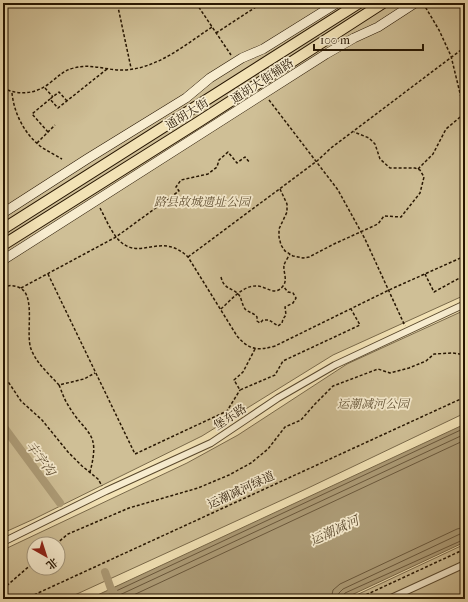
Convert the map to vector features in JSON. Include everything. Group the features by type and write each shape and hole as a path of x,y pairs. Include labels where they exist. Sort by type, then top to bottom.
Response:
{"main road":[{"name":"通胡大街","path":"3,229 359,3"},
{"name":"通胡大街","path":"3,245 194,125 383,3"}],"street":[{"path":"3,213 186,98 222,70 242,58 263,49 337,3"},
{"name":"通胡大街辅路","path":"3,260 326,54 378,26 415,3"},
{"name":"堡东路","path":"3,542 106,491 211,443 278,398 335,365 465,304"},
{"path":"389,599 465,564"}],"path":[{"path":"124,3 118,7 131,69"},
{"path":"196,3 233,59"},
{"path":"216,33 262,3"},
{"path":"417,169 433,154 446,129 465,113 451,56 439,30 423,3"},
{"path":"3,88 12,93 29,93 45,87 59,75 76,67 90,66 107,69 143,68 164,58 212,27"},
{"path":"188,257 317,162 353,132 451,56 465,47"},
{"path":"50,99 58,108 107,69"},
{"path":"45,87 53,97"},
{"path":"48,132 32,114 59,92 67,101"},
{"path":"12,93 13,105 30,136 41,147 62,159"},
{"path":"268,100 338,190 361,231 408,331"},
{"path":"37,143 55,125"},
{"path":"280,189 287,204 287,212 279,228 281,245 285,251 290,254 303,258 309,257 378,224 384,216 401,217 420,193 424,177 420,170 417,169 405,167 390,168 380,160 376,144 369,138 353,132"},
{"path":"21,288 116,237 179,191 176,187 181,180 208,174 217,167 219,160 228,152 237,163 245,156 250,163"},
{"path":"96,202 116,237 122,243 132,248 161,245 171,246 180,250 188,257 242,342 255,349 263,350 275,346 389,290 465,256"},
{"path":"221,309 241,290 249,287 257,286 272,291 277,291 283,286 285,279 284,265 290,254"},
{"path":"48,274 135,454 227,411 240,390 275,375 282,361 360,325 351,309"},
{"path":"425,274 434,292 465,275"},
{"path":"220,277 226,288 238,294 246,310 257,316 257,321 260,323 263,320 269,320 278,326 282,323 286,316 285,307 293,303 296,298 283,286"},
{"path":"3,288 6,286 13,286 21,288 27,294 30,309 28,336 30,348 37,362 59,385 67,404 76,417 89,431 94,442 93,459 90,472"},
{"path":"240,390 234,380 243,372 255,349"},
{"path":"66,536 83,527 129,508 198,488 229,475 251,463 268,449 285,427 301,420 333,386 378,369 390,373 409,368 426,361 434,354 453,353 465,355"},
{"path":"59,385 84,379 96,372"},
{"path":"3,374 21,401 42,420 68,452 98,479 106,491"},
{"name":"运潮减河绿道","path":"25,599 465,397"},
{"path":"357,599 465,549"},
{"path":"3,589 26,569"}],"green space":[{"name":"路县故城遗址公园","path":"3,3 465,3 465,295 333,355 202,436 3,533"},
{"name":"运潮减河公园","path":"465,310 465,413 306,489 66,599 3,599 3,550 26,539 26,576 66,576 66,536 33,536 187,463 238,435 347,364"},
{"path":"465,544 465,599 348,599"}],"water":[{"name":"运潮减河","path":"465,424 465,542 343,599 89,599"}],"waterway":[{"name":"丰字沟","path":"3,426 60,503"},
{"name":"丰字沟","path":"105,572 111,589 119,599"}]}
